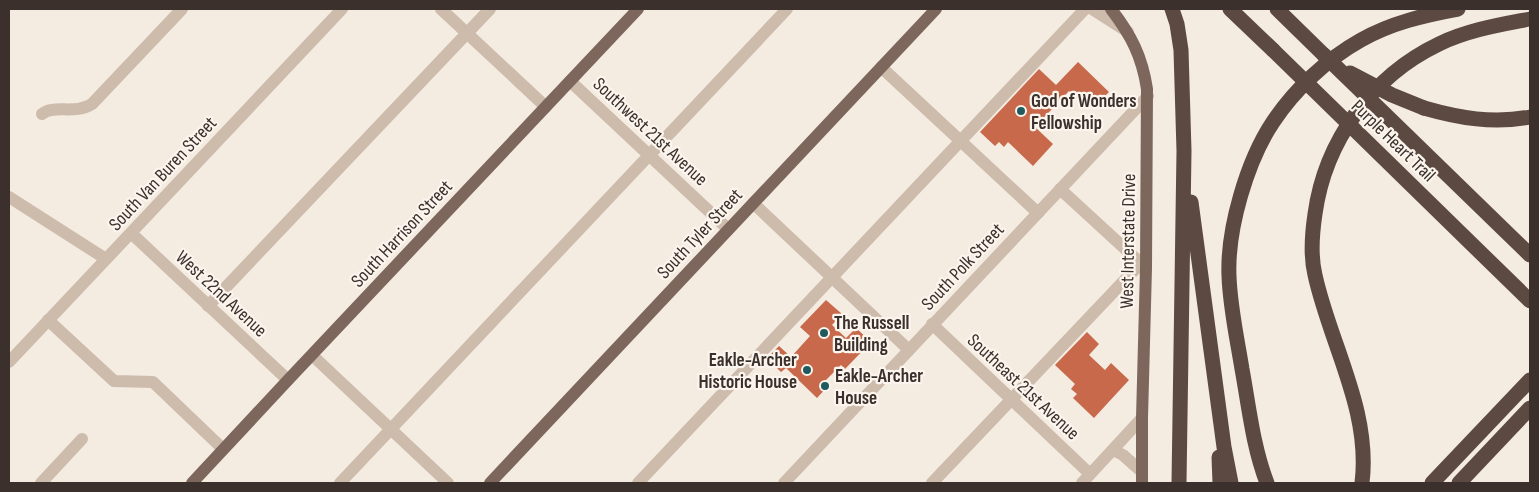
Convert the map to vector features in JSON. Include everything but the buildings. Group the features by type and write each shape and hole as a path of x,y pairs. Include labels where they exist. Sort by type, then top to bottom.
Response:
{"highway":[{"path":"1172,9 1178,24 1181,50 1184,151 1180,483"},
{"name":"Purple Heart Trail","path":"1230,9 1530,301"},
{"name":"Purple Heart Trail","path":"1277,9 1530,255"},
{"path":"1267,483 1256,448 1233,313 1229,274 1233,226 1255,156 1273,122 1298,91 1329,62 1362,40 1392,27 1422,16 1458,9"},
{"path":"1362,483 1364,449 1355,402 1314,274 1311,251 1316,203 1325,170 1348,123 1364,102 1387,78 1410,61 1439,44 1474,30 1530,19"},
{"path":"1324,55 1355,76 1392,95 1424,108 1477,120 1530,117"},
{"path":"1184,151 1224,447 1231,483"},
{"path":"1432,483 1530,380"},
{"path":"1216,386 1220,483"},
{"path":"1459,483 1530,408"}],"main road":[{"name":"South Harrison Street","path":"192,483 638,9"},
{"name":"South Tyler Street","path":"495,481 728,229 936,9"},
{"name":"West Interstate Drive","path":"1111,9 1129,33 1142,63 1148,96 1143,265 1142,477"}],"street":[{"path":"42,114 50,110 78,110 92,104 182,9"},
{"name":"South Van Buren Street","path":"9,362 342,9"},
{"path":"441,9 546,107"},
{"path":"208,306 490,9"},
{"path":"340,483 787,9"},
{"path":"638,483 1085,9"},
{"path":"1092,9 1129,33"},
{"path":"881,67 1038,213"},
{"name":"Southwest 21st Avenue","path":"570,81 728,229"},
{"name":"South Polk Street","path":"784,483 1148,96"},
{"path":"932,483 1011,399 1143,265 1060,188"},
{"path":"9,196 106,259"},
{"path":"753,203 908,350"},
{"name":"West 22nd Avenue","path":"130,233 288,380"},
{"path":"48,320 114,381 153,382 223,449"},
{"name":"Southeast 21st Avenue","path":"932,324 1011,399 1086,479"},
{"path":"312,355 448,483"},
{"path":"1086,479 1142,418"},
{"path":"41,483 82,439"},
{"path":"1114,450 1123,454 1142,477"}],"place":[{"name":"God of Wonders Fellowship","path":"1021,111"},
{"name":"The Russell Building","path":"824,333"},
{"name":"Eakle-Archer Historic House","path":"807,370"},
{"name":"Eakle-Archer House","path":"825,386"}]}
